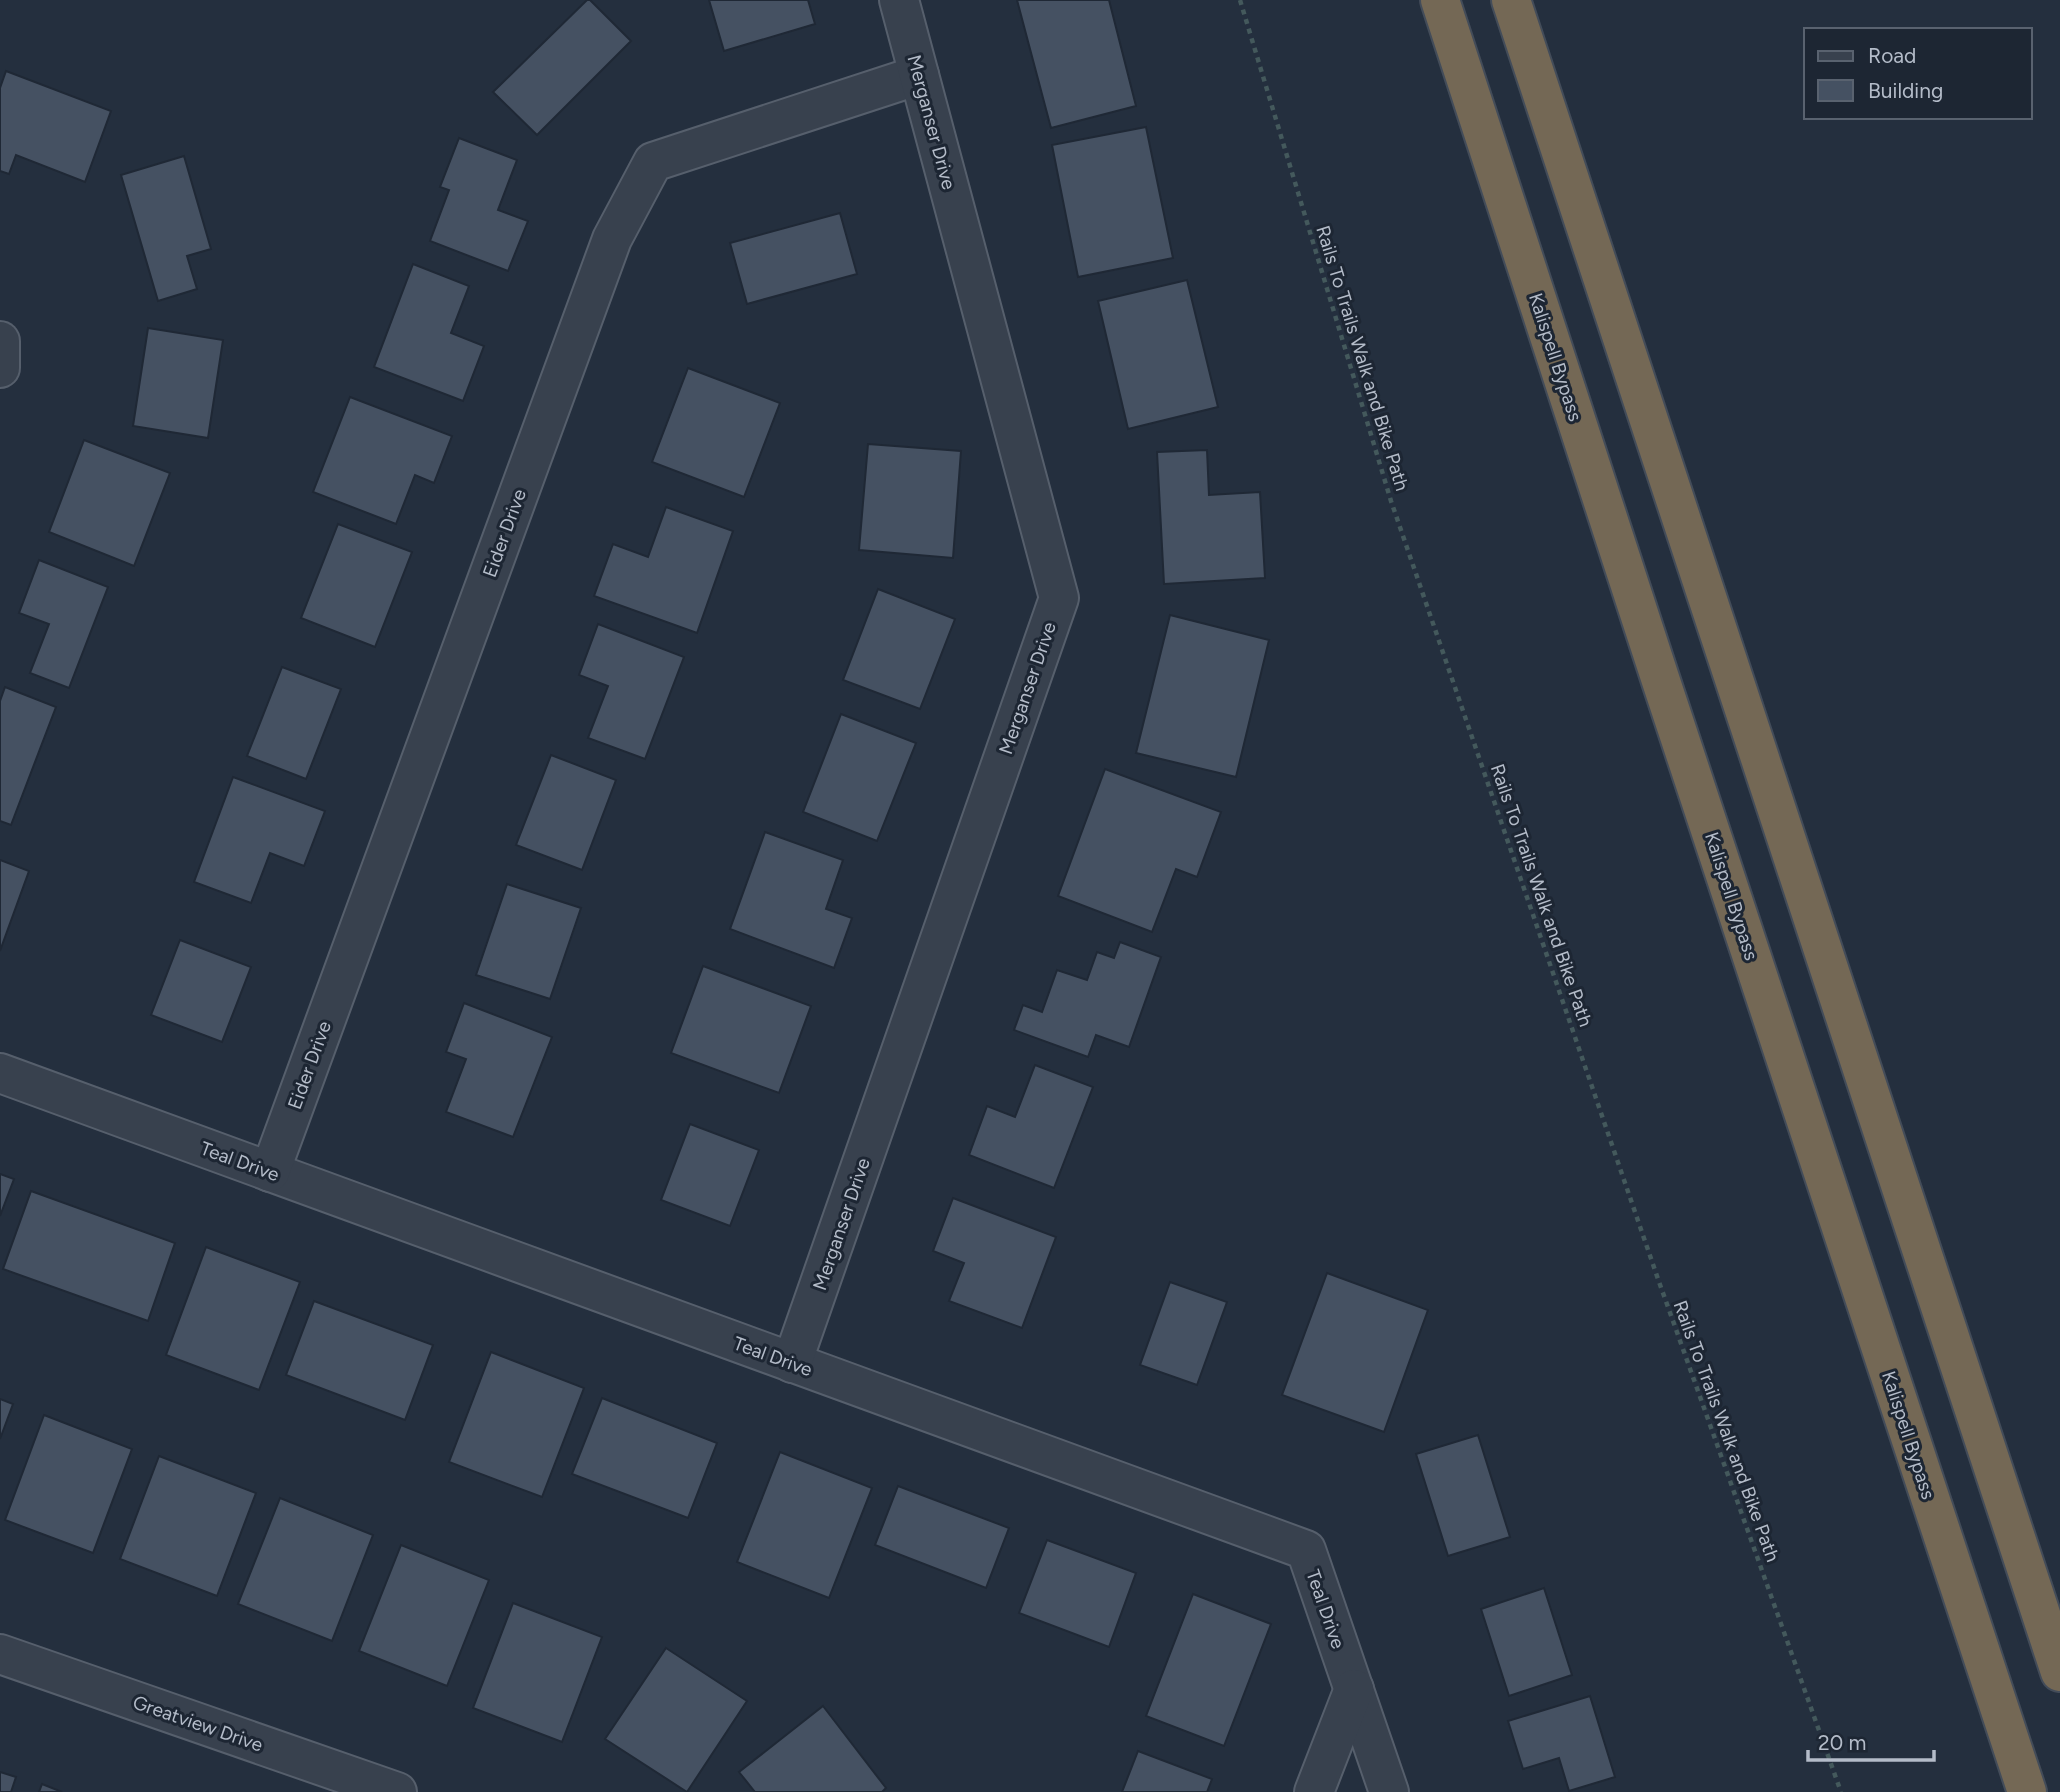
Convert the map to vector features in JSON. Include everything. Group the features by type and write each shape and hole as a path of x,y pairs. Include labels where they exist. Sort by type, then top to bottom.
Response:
{"highway":[{"name":"Kalispell Bypass","path":"1440,0 2027,1792"},
{"path":"1511,0 2060,1672"}],"street":[{"name":"Merganser Drive","path":"792,1363 1059,598 899,0"},
{"name":"Eider Drive","path":"270,1172 612,239 653,162 919,75"},
{"path":"0,341 0,368"},
{"name":"Teal Drive","path":"0,1073 1306,1550 1389,1792"},
{"name":"Greatview Drive","path":"0,1654 397,1792"},
{"path":"1314,1792 1354,1689"}],"path":[{"name":"Rails To Trails Walk and Bike Path","path":"1240,0 1391,501 1654,1266 1841,1792"}],"building":[{"path":"587,0 631,41 537,135 493,92"},
{"path":"709,0 808,0 815,24 724,51"},
{"path":"1017,0 1109,0 1136,106 1051,128"},
{"path":"6,71 111,111 85,182 16,155 9,174 0,171 0,88"},
{"path":"1146,127 1173,258 1078,277 1052,145"},
{"path":"459,138 517,160 498,210 528,221 508,271 430,241 449,190 440,187"},
{"path":"184,156 211,249 187,256 197,289 158,301 121,175"},
{"path":"840,213 857,274 747,304 730,243"},
{"path":"413,264 469,286 451,333 484,346 463,401 374,367"},
{"path":"1187,280 1218,407 1128,429 1098,301"},
{"path":"148,328 223,340 208,438 133,426"},
{"path":"688,368 780,403 744,497 652,462"},
{"path":"350,397 452,436 434,483 415,475 396,524 313,492"},
{"path":"84,440 170,473 134,566 49,532"},
{"path":"868,444 961,451 953,558 859,550"},
{"path":"1207,450 1209,495 1260,492 1265,578 1164,584 1157,452"},
{"path":"666,507 733,531 697,633 594,596 613,544 648,557"},
{"path":"338,524 412,552 375,647 301,618"},
{"path":"39,560 108,587 69,688 30,673 49,624 19,613"},
{"path":"878,589 955,619 920,709 843,680"},
{"path":"1170,615 1269,640 1236,777 1136,753"},
{"path":"598,624 684,657 645,759 588,738 608,686 579,675"},
{"path":"282,667 341,689 306,779 247,756"},
{"path":"5,687 56,707 11,825 0,821 0,701"},
{"path":"841,714 916,743 877,841 803,812"},
{"path":"551,755 616,780 582,870 516,845"},
{"path":"1105,769 1221,812 1197,877 1176,869 1152,932 1058,896"},
{"path":"233,777 325,811 304,866 270,853 251,903 194,882"},
{"path":"765,832 843,860 826,909 852,918 834,968 730,929"},
{"path":"0,860 29,871 0,951"},
{"path":"507,884 581,908 550,999 476,975"},
{"path":"180,940 251,967 222,1042 151,1015"},
{"path":"1120,942 1161,957 1129,1047 1096,1035 1088,1057 1014,1030 1023,1005 1042,1012 1057,970 1087,980 1097,952 1114,958"},
{"path":"703,966 811,1006 779,1093 671,1053"},
{"path":"464,1003 552,1037 513,1137 446,1112 466,1059 446,1052"},
{"path":"1035,1065 1093,1087 1054,1188 969,1155 987,1106 1015,1117"},
{"path":"690,1124 759,1150 730,1226 661,1200"},
{"path":"0,1174 14,1179 0,1216"},
{"path":"31,1191 175,1243 148,1321 3,1269"},
{"path":"953,1198 1056,1237 1022,1328 949,1301 964,1263 933,1251"},
{"path":"206,1247 300,1282 259,1390 166,1355"},
{"path":"1327,1273 1428,1310 1384,1432 1282,1395"},
{"path":"1170,1282 1227,1302 1197,1385 1140,1365"},
{"path":"314,1301 433,1345 405,1420 286,1375"},
{"path":"491,1352 584,1388 542,1497 449,1462"},
{"path":"602,1398 717,1443 688,1518 572,1474"},
{"path":"0,1399 13,1404 0,1439"},
{"path":"44,1415 132,1449 93,1553 5,1520"},
{"path":"1478,1435 1510,1537 1448,1556 1416,1454"},
{"path":"780,1452 872,1488 829,1598 737,1562"},
{"path":"159,1456 256,1493 217,1596 120,1559"},
{"path":"898,1486 1009,1528 986,1588 875,1545"},
{"path":"280,1498 373,1535 332,1641 238,1604"},
{"path":"1047,1540 1136,1573 1109,1647 1019,1613"},
{"path":"401,1545 489,1580 447,1686 359,1651"},
{"path":"1544,1588 1572,1675 1509,1696 1481,1609"},
{"path":"1193,1594 1271,1624 1224,1746 1146,1716"},
{"path":"513,1603 602,1637 562,1742 473,1708"},
{"path":"666,1648 747,1701 687,1792 605,1739"},
{"path":"1590,1696 1615,1777 1569,1791 1559,1758 1523,1769 1508,1721"},
{"path":"823,1706 886,1788 882,1792 755,1792 739,1772"},
{"path":"1138,1751 1212,1779 1207,1792 1122,1792"},
{"path":"0,1772 16,1777 11,1792 0,1792"},
{"path":"42,1784 62,1792 39,1792"}]}
